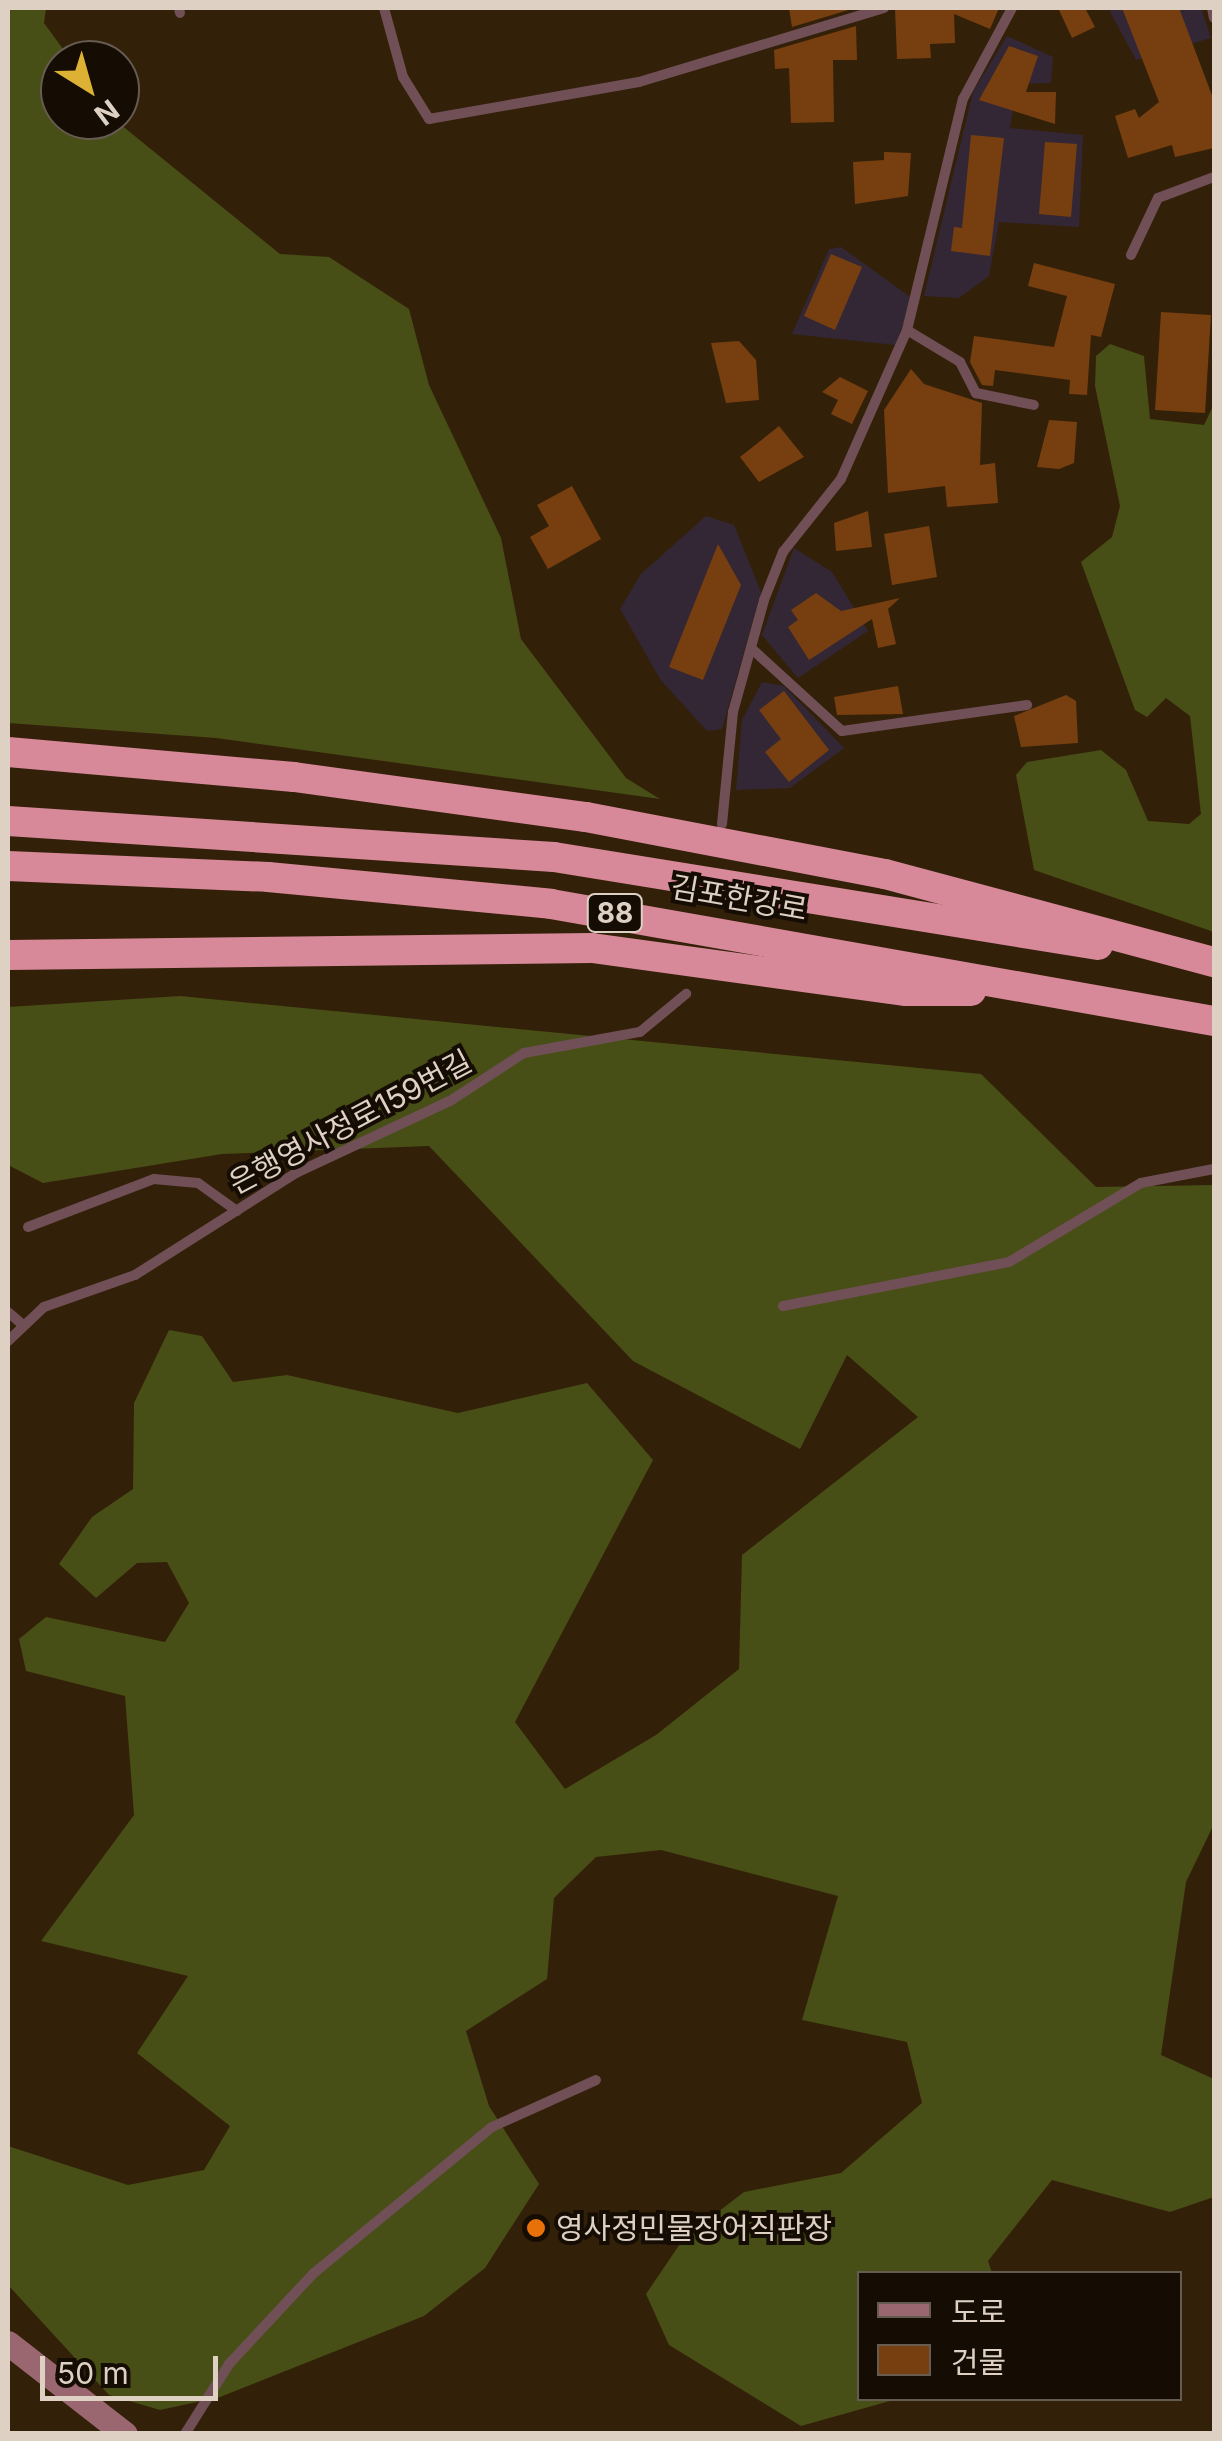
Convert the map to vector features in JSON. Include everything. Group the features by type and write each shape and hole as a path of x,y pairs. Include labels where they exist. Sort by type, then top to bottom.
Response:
{"highway":[{"path":"8,752 294,777 604,820 885,874 1214,963"},
{"name":"김포한강로","path":"8,821 554,858 1214,963"},
{"name":"김포한강로","path":"8,866 268,877 551,904 1214,1021"},
{"path":"8,955 592,948 906,991 1050,992"}],"main road":[{"path":"8,2343 125,2434"}],"lane":[{"path":"384,8 403,77 429,119 639,82 884,8"},
{"path":"722,824 733,712 774,570 841,479 907,330 963,98 1012,8"},
{"path":"1131,255 1158,198 1212,182"},
{"path":"907,330 956,358 976,394 1034,405"},
{"path":"752,648 842,731 1028,705"},
{"name":"은행영사정로159번길","path":"8,1340 23,1324 61,1298 136,1275 236,1211 524,1053 640,1032 686,994"},
{"path":"783,1306 1009,1262 1140,1182 1214,1169"},
{"path":"28,1227 154,1179 198,1183 236,1211"},
{"path":"8,1312 23,1324"},
{"path":"185,2434 229,2364 314,2273 492,2127 596,2080"}],"shaded area":[{"path":"1108,8 1201,8 1211,38 1136,60"},
{"path":"1007,36 1053,57 1051,83 1017,84 1010,128 1083,135 1079,227 999,222 989,276 959,298 924,296 973,92"},
{"path":"841,247 913,299 895,345 792,334 829,249"},
{"path":"706,516 734,525 761,592 722,729 707,731 660,679 620,609 641,574"},
{"path":"794,548 832,572 868,631 798,678 762,635"},
{"path":"762,682 784,686 844,748 790,788 736,790 742,720"}],"green space":[{"path":"8,8 46,8 44,23 56,40 40,40 40,140 140,140 280,254 329,257 409,309 429,385 501,538 521,639 626,778 660,799 216,738 8,723"},
{"path":"1110,344 1144,356 1150,419 1204,425 1214,404 1214,932 1034,870 1016,775 1027,762 1101,750 1126,770 1148,821 1189,824 1201,814 1190,716 1166,698 1147,717 1135,710 1081,562 1112,537 1120,506 1095,386 1096,356"},
{"path":"180,996 981,1074 1096,1187 1214,1185 1214,1824 1186,1882 1161,2055 1214,2079 1214,2197 1170,2212 1052,2180 988,2261 991,2271 857,2271 857,2401 890,2401 801,2426 669,2345 646,2294 684,2238 744,2192 841,2173 922,2103 907,2042 802,2020 838,1896 661,1850 596,1857 554,1898 547,1979 466,2031 489,2106 539,2184 485,2268 424,2316 220,2397 160,2410 109,2395 8,2285 8,2146 128,2185 204,2170 230,2126 137,2053 188,1976 41,1941 134,1815 125,1696 26,1671 19,1639 46,1617 165,1642 189,1603 167,1562 137,1563 96,1598 59,1564 92,1517 133,1489 134,1403 169,1330 202,1336 233,1382 287,1375 458,1413 587,1383 653,1460 515,1722 565,1789 656,1735 739,1669 742,1555 918,1417 847,1355 800,1449 633,1361 429,1146 222,1154 43,1183 8,1165 8,1007"}],"building":[{"path":"789,8 855,8 792,27"},
{"path":"895,8 999,8 990,29 954,14 955,43 930,44 931,58 897,59"},
{"path":"1058,8 1085,8 1095,27 1072,38"},
{"path":"1122,8 1179,8 1213,98 1214,148 1175,157 1172,145 1128,158 1115,116 1135,109 1139,118 1159,102"},
{"path":"856,26 857,60 833,60 834,122 791,123 789,68 775,69 774,50"},
{"path":"1009,46 1038,56 1026,92 1056,92 1055,124 979,100"},
{"path":"971,135 1004,138 990,256 951,251 954,227 962,228"},
{"path":"1045,142 1077,144 1071,217 1039,214"},
{"path":"884,152 911,153 908,196 855,204 853,162 884,160"},
{"path":"831,254 862,267 835,330 804,316"},
{"path":"1034,263 1115,284 1101,337 1091,335 1087,395 1069,394 1070,380 995,370 993,386 982,385 970,362 974,336 1054,347 1067,296 1028,286"},
{"path":"1161,312 1211,315 1205,413 1155,410"},
{"path":"739,341 756,360 759,400 726,403 711,343"},
{"path":"911,369 924,384 982,403 980,465 995,463 998,503 947,507 945,486 888,493 884,410"},
{"path":"840,377 868,391 852,424 831,414 838,400 822,392"},
{"path":"1049,420 1077,422 1074,463 1059,469 1037,467"},
{"path":"779,426 804,457 759,482 740,457"},
{"path":"572,486 601,539 548,569 530,537 549,526 537,505"},
{"path":"868,511 872,547 836,551 834,523"},
{"path":"929,526 937,577 892,585 884,534"},
{"path":"718,544 741,585 703,680 669,667"},
{"path":"816,593 841,611 900,598 888,609 896,644 878,648 872,619 809,660 788,627 798,620 791,610"},
{"path":"898,686 903,714 837,715 834,697"},
{"path":"784,691 829,750 789,782 765,752 781,739 759,710"},
{"path":"1066,695 1076,701 1078,743 1021,747 1014,716"}],"place":[{"name":"영사정민물장어직판장","path":"536,2228"}]}
